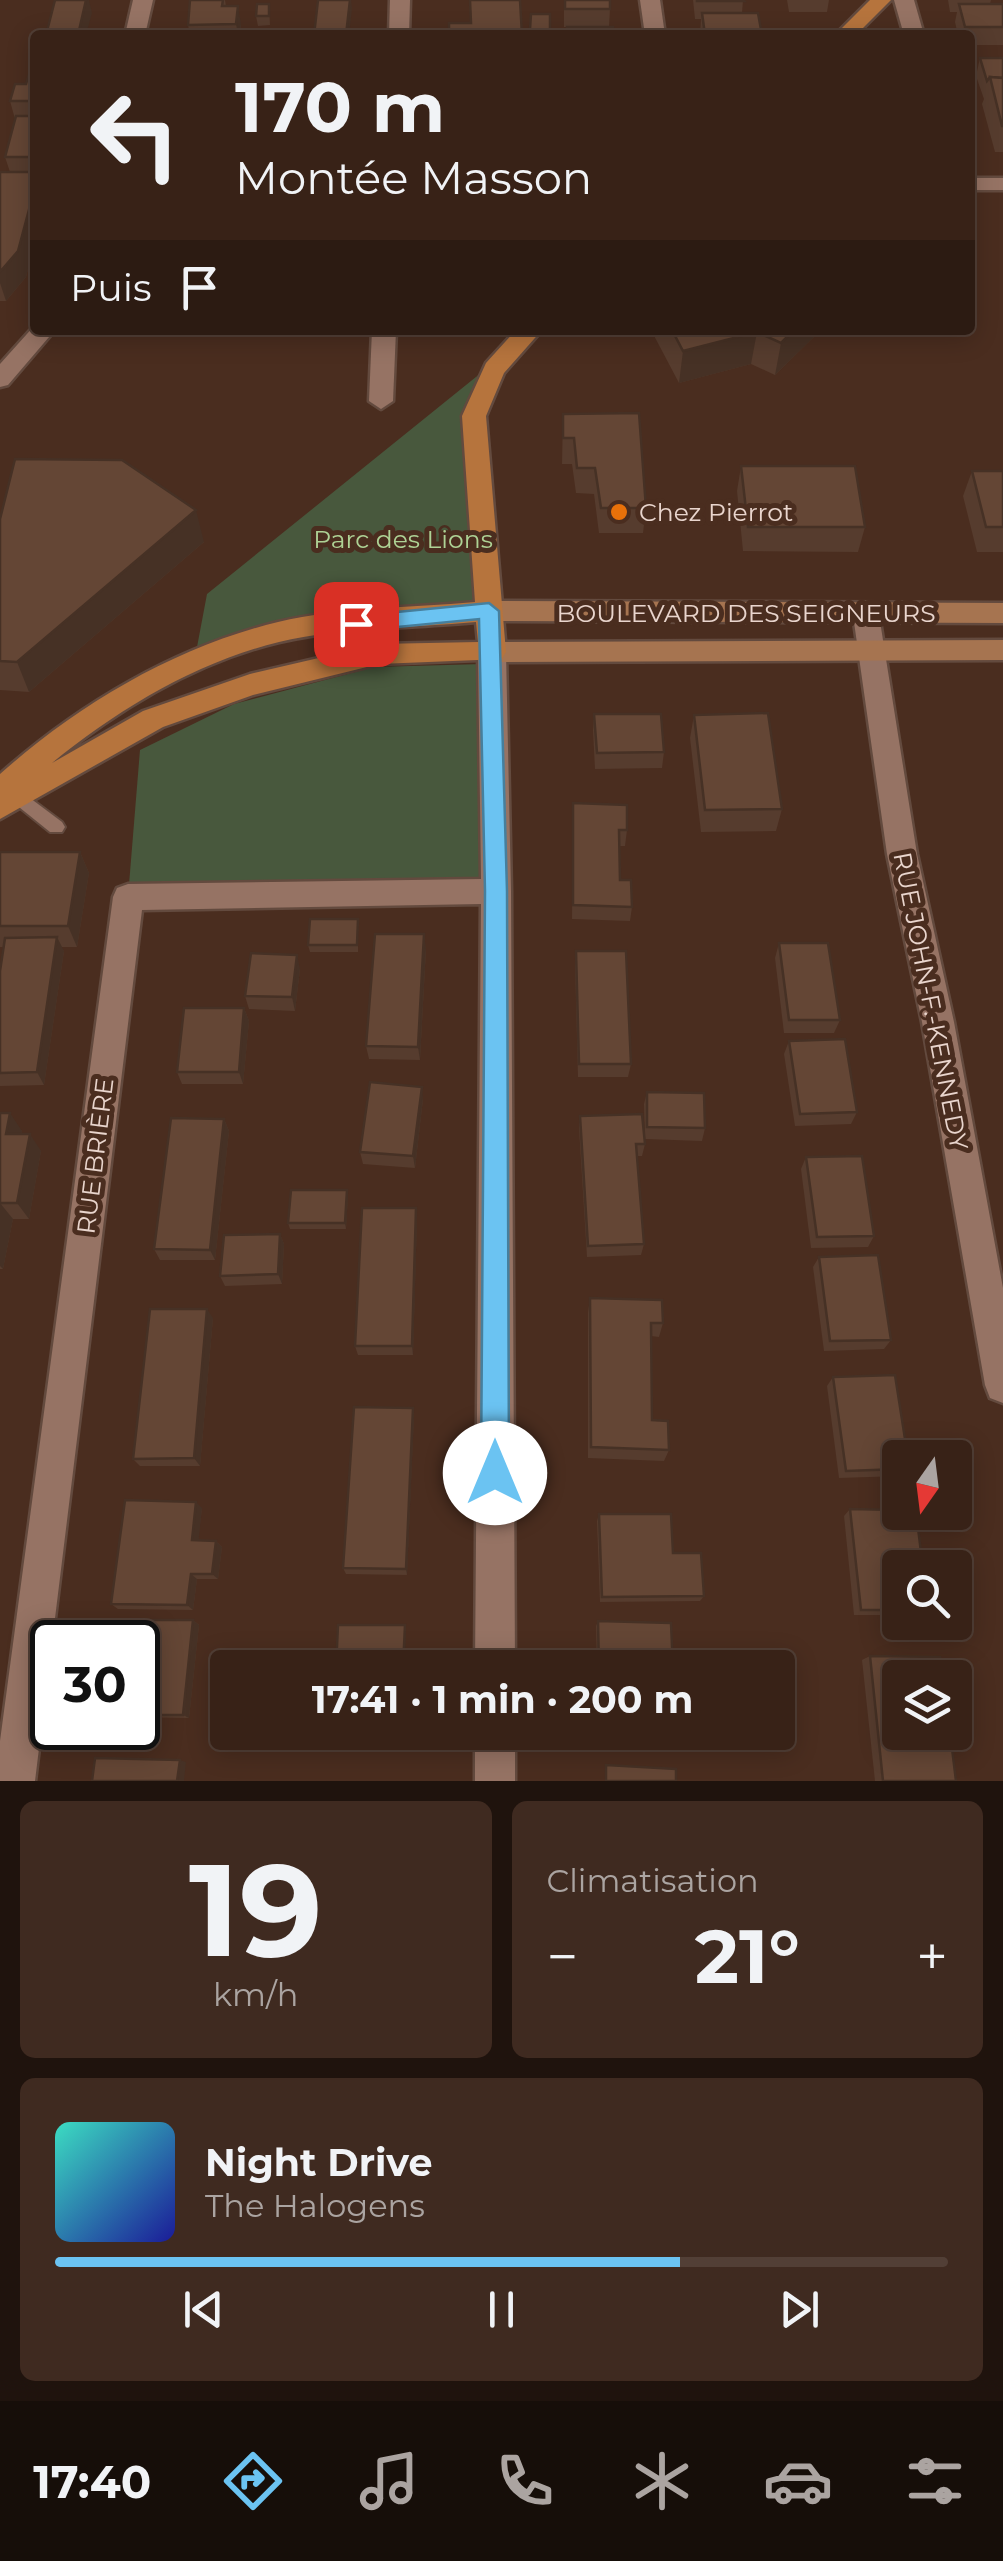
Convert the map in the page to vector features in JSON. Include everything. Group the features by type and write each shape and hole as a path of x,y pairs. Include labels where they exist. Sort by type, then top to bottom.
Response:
{"main road":[{"path":"850,30 881,0"},
{"path":"6,795 153,718 250,686 379,654 492,652 474,416 483,384 497,360 524,335"},
{"path":"6,795 53,745 135,692 256,638 324,627 489,611"},
{"name":"BOULEVARD DES SEIGNEURS","path":"489,611 1003,613"},
{"name":"BOULEVARD DES SEIGNEURS","path":"492,652 1003,650"}],"street":[{"path":"135,30 143,0"},
{"path":"399,30 400,0"},
{"path":"650,0 654,30"},
{"path":"904,0 913,30"},
{"path":"975,184 1003,184"},
{"path":"0,379 38,335"},
{"path":"381,401 384,335"},
{"name":"RUE JOHN-F.-KENNEDY","path":"866,615 868,650 902,854 996,1312 1003,1385"},
{"path":"492,652 496,891 495,1650"},
{"name":"RUE BRIÈRE","path":"16,1781 128,897 496,891"},
{"path":"495,1750 495,1781"}],"lane":[{"path":"6,795 56,827"}],"green space":[{"name":"Parc des Lions","path":"497,360 483,384 489,611 324,627 194,663 207,594"},
{"path":"483,664 482,895 128,897 140,750 234,704 374,667"}],"building":[{"path":"55,0 86,0 79,30 47,30"},
{"path":"190,0 223,0 222,6 238,6 236,24 188,25"},
{"path":"318,0 350,0 347,30 315,30"},
{"path":"470,0 520,0 522,30 449,30 449,23 471,23"},
{"path":"565,0 610,0 610,9 565,9"},
{"path":"257,4 269,4 269,16 256,16"},
{"path":"959,4 1003,4 1003,27 965,27"},
{"path":"702,13 758,13 761,30 704,30"},
{"path":"531,14 550,14 550,30 530,29"},
{"path":"613,27 613,30 567,30"},
{"path":"980,58 1003,58 1003,78 990,77 987,81"},
{"path":"30,71 30,101 10,101 15,84 26,84"},
{"path":"990,77 1003,78 1003,126 1002,126"},
{"path":"16,116 30,116 30,157 5,157"},
{"path":"0,172 30,172 30,206 18,251 0,272"},
{"path":"675,335 745,335 683,351"},
{"path":"764,335 789,335 781,343"},
{"path":"639,413 646,508 601,508 595,468 577,468 574,438 563,438 563,414"},
{"path":"15,459 122,460 196,510 17,662 0,661 0,519"},
{"path":"741,466 855,466 865,527 748,527"},
{"path":"972,471 1003,471 1003,527 986,527"},
{"path":"768,713 782,809 705,810 694,715"},
{"path":"594,714 661,714 664,752 597,753"},
{"path":"573,803 627,805 627,830 619,830 620,880 631,880 632,907 573,905"},
{"path":"0,852 80,852 68,926 0,926"},
{"path":"310,919 358,919 357,945 308,945"},
{"path":"375,934 424,934 418,1047 366,1046"},
{"path":"57,937 37,1072 0,1073 0,971 5,938"},
{"path":"779,943 828,943 840,1020 789,1020"},
{"path":"576,951 626,951 631,1064 579,1064"},
{"path":"251,953 297,955 292,997 245,996"},
{"path":"184,1008 244,1008 239,1072 177,1072"},
{"path":"845,1039 857,1112 800,1114 789,1041"},
{"path":"370,1082 422,1087 413,1156 360,1152"},
{"path":"647,1092 704,1093 705,1128 647,1127"},
{"path":"0,1113 10,1113 6,1134 30,1134 17,1203 0,1203"},
{"path":"642,1114 645,1144 636,1144 644,1244 588,1246 580,1116"},
{"path":"171,1118 224,1119 210,1250 154,1249"},
{"path":"862,1156 874,1236 817,1237 806,1157"},
{"path":"291,1190 347,1190 345,1223 288,1223"},
{"path":"362,1208 416,1208 412,1346 355,1346"},
{"path":"280,1234 278,1274 220,1276 224,1235"},
{"path":"878,1255 891,1340 830,1341 819,1257"},
{"path":"590,1298 662,1300 663,1323 651,1323 652,1420 668,1421 669,1450 591,1447"},
{"path":"150,1309 207,1309 194,1458 133,1459"},
{"path":"895,1375 905,1440 882,1440 882,1470 846,1471 833,1377"},
{"path":"354,1407 413,1408 406,1569 343,1568"},
{"path":"125,1500 196,1502 192,1540 216,1541 212,1574 191,1574 187,1605 111,1604"},
{"path":"850,1509 882,1510 882,1530 918,1530 921,1550 882,1550 882,1610 861,1610"},
{"path":"599,1514 671,1514 673,1553 701,1553 704,1596 602,1597"},
{"path":"160,1620 193,1620 183,1715 160,1715"},
{"path":"598,1621 671,1623 672,1650 599,1650"},
{"path":"338,1625 405,1625 404,1650 337,1650"},
{"path":"870,1656 940,1657 940,1660 882,1660 882,1750 952,1750 956,1781 883,1781"},
{"path":"95,1758 180,1760 177,1781 92,1781"},
{"path":"606,1765 676,1769 676,1781 606,1781"}],"place":[{"name":"Chez Pierrot","path":"619,512"}],"route":[{"path":"356,624 489,611 496,891 495,1473"}]}
